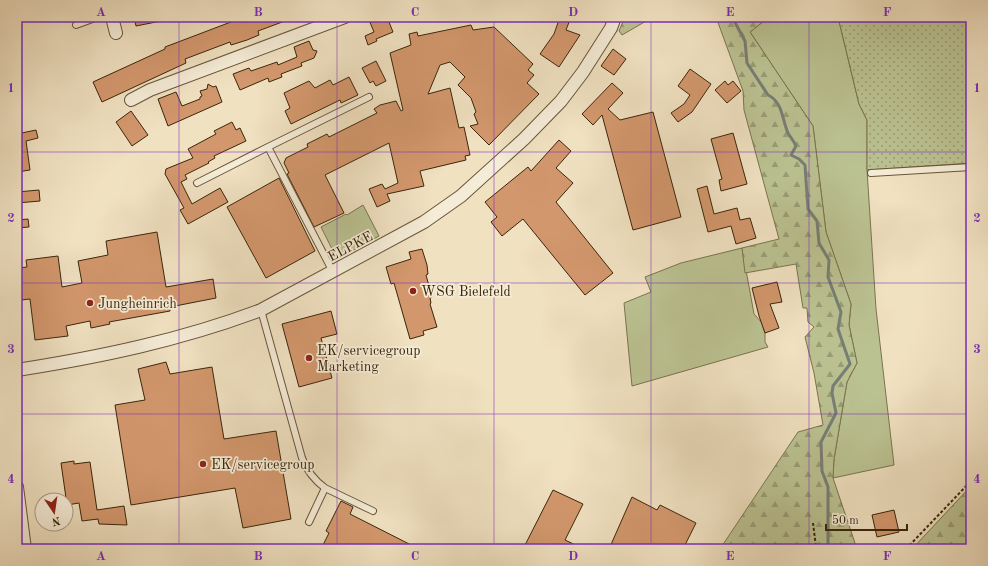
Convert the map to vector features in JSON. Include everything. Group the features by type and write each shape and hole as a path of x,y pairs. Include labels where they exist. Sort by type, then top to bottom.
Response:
{"street":[{"path":"112,17 116,33"},
{"path":"131,100 158,88 345,17"},
{"name":"ELPKE","path":"17,370 82,359 174,339 216,327 262,310 424,222 461,196 498,163 524,139 570,90 611,28 615,17"},
{"path":"17,487 25,549"}],"lane":[{"path":"76,26 98,17"},
{"path":"970,17 971,33"},
{"path":"197,183 369,97"},
{"path":"268,147 333,272"},
{"path":"871,173 971,167"},
{"path":"262,310 302,458 312,476 325,488 373,511"},
{"path":"309,522 325,488"},
{"path":"870,549 875,549"}],"path":[{"path":"906,549 971,481"},
{"path":"813,524 816,547 819,549"}],"green space":[{"path":"625,17 653,17 622,35 619,31"},
{"path":"716,17 769,17 750,32 813,126 826,232 851,304 849,325 857,363 847,382 834,459 833,478 857,549 720,549 798,432 823,425 814,373 805,337 814,327 808,322 807,308 803,308 796,264 745,273 742,248 779,239 744,110 743,91"},
{"path":"769,17 838,17 859,104 867,120 867,170 876,309 894,465 833,478 834,459 847,382 857,363 849,325 851,304 826,232 813,126 750,32"},
{"path":"838,17 967,17 971,73 971,163 867,170 867,120 859,104"},
{"path":"363,205 379,236 337,259 321,227 346,214 347,215"},
{"path":"742,248 754,314 762,323 765,333 765,342 768,347 632,386 624,303 651,292 645,277 681,263"},
{"path":"971,486 971,549 912,549"}],"building":[{"path":"134,17 161,17 161,21 136,26"},
{"path":"244,17 293,18 258,31 259,35 247,40 231,45 230,42 185,59 186,63 102,102 93,82 165,49 165,47"},
{"path":"377,17 387,17 393,32 376,39 377,41 368,45 365,36 374,32 369,20"},
{"path":"560,17 571,17 566,30 580,35 559,67 540,54 554,34"},
{"path":"471,25 473,30 494,27 533,64 528,70 534,75 527,83 539,94 489,145 470,126 478,124 474,114 476,112 471,98 458,85 465,77 450,62 440,65 428,94 450,88 459,128 464,127 470,155 465,156 466,160 420,171 424,186 387,194 390,201 377,207 369,189 382,184 385,189 398,183 389,143 325,175 344,213 314,227 287,174 289,173 284,163 286,158 308,147 307,144 327,134 329,137 377,113 374,109 380,105 396,101 401,111 403,110 390,53 411,45 409,34 417,32 418,36"},
{"path":"309,41 313,50 317,51 314,58 301,63 302,66 281,74 282,77 269,82 268,78 240,90 233,74 249,68 251,71 277,62 278,65 297,57 294,47"},
{"path":"613,49 626,59 614,75 601,66"},
{"path":"376,61 386,81 376,86 373,81 370,83 362,68"},
{"path":"690,69 711,84 692,112 678,122 671,113 684,104 690,95 678,86"},
{"path":"349,77 358,95 341,103 340,100 291,124 285,111 290,108 284,93 309,81 315,88 330,80 333,85"},
{"path":"725,81 728,85 733,81 741,91 727,103 715,90"},
{"path":"612,83 623,93 608,109 620,120 653,112 681,217 633,230 602,115 593,125 582,114"},
{"path":"208,84 213,87 216,86 222,102 168,126 158,99 176,92 182,106 200,99 202,96 200,91 207,89"},
{"path":"131,111 148,135 132,146 116,122"},
{"path":"232,122 236,130 240,128 246,141 214,156 215,158 208,162 209,163 185,175 187,179 181,182 192,204 220,188 228,202 188,224 180,210 184,208 165,174 166,169 193,158 188,149 216,134 214,131"},
{"path":"36,130 38,138 26,141 30,170 17,172 17,134"},
{"path":"733,133 747,184 721,191 719,180 722,179 711,139"},
{"path":"559,140 571,151 556,168 573,183 556,202 613,273 585,295 523,219 502,236 491,222 497,217 485,202 528,167 531,171"},
{"path":"279,178 315,251 266,278 227,207"},
{"path":"707,186 714,214 737,208 740,220 750,218 756,238 736,244 731,226 708,232 697,189"},
{"path":"39,190 40,201 17,203 17,192"},
{"path":"28,219 29,227 17,228 17,220"},
{"path":"157,232 166,287 213,279 216,298 170,307 170,311 109,322 110,324 91,328 90,321 66,326 68,336 35,340 30,299 21,300 18,268 27,267 26,260 58,256 62,287 82,283 78,261 108,255 106,241"},
{"name":"WSG Bielefeld","path":"422,249 427,265 428,274 426,275 432,297 430,298 430,304 437,327 423,331 424,335 410,339 394,283 391,284 386,267 411,259 409,252"},
{"path":"777,282 782,302 770,304 779,328 765,333 752,288"},
{"name":"EK/servicegroup Marketing","path":"331,311 337,334 321,338 332,378 299,387 282,324"},
{"name":"EK/servicegroup","path":"166,362 170,374 212,367 224,439 276,431 291,519 243,528 235,488 131,505 115,405 145,400 138,369"},
{"path":"74,461 74,464 90,462 97,510 124,506 127,525 99,524 98,519 82,521 79,503 74,504 74,492 65,492 61,463"},
{"path":"553,490 583,504 565,540 584,549 523,549"},
{"path":"632,497 657,510 660,505 696,523 683,549 609,549"},
{"path":"341,501 353,507 350,514 419,549 321,549 329,533 326,531"},
{"path":"894,510 899,532 877,537 872,515"}],"waterway":[{"path":"732,17 745,41 747,63 768,95 777,102 788,133 796,146 791,155 799,159 805,165 808,209 817,221 819,243 829,260 828,277 841,312 838,329 850,364 833,386 832,393 836,413 821,442 822,471 828,487 828,549"}],"place":[{"name":"WSG Bielefeld","path":"413,291"},
{"name":"Jungheinrich","path":"90,303"},
{"name":"EK/servicegroup Marketing","path":"309,358"},
{"name":"EK/servicegroup","path":"203,464"}]}
